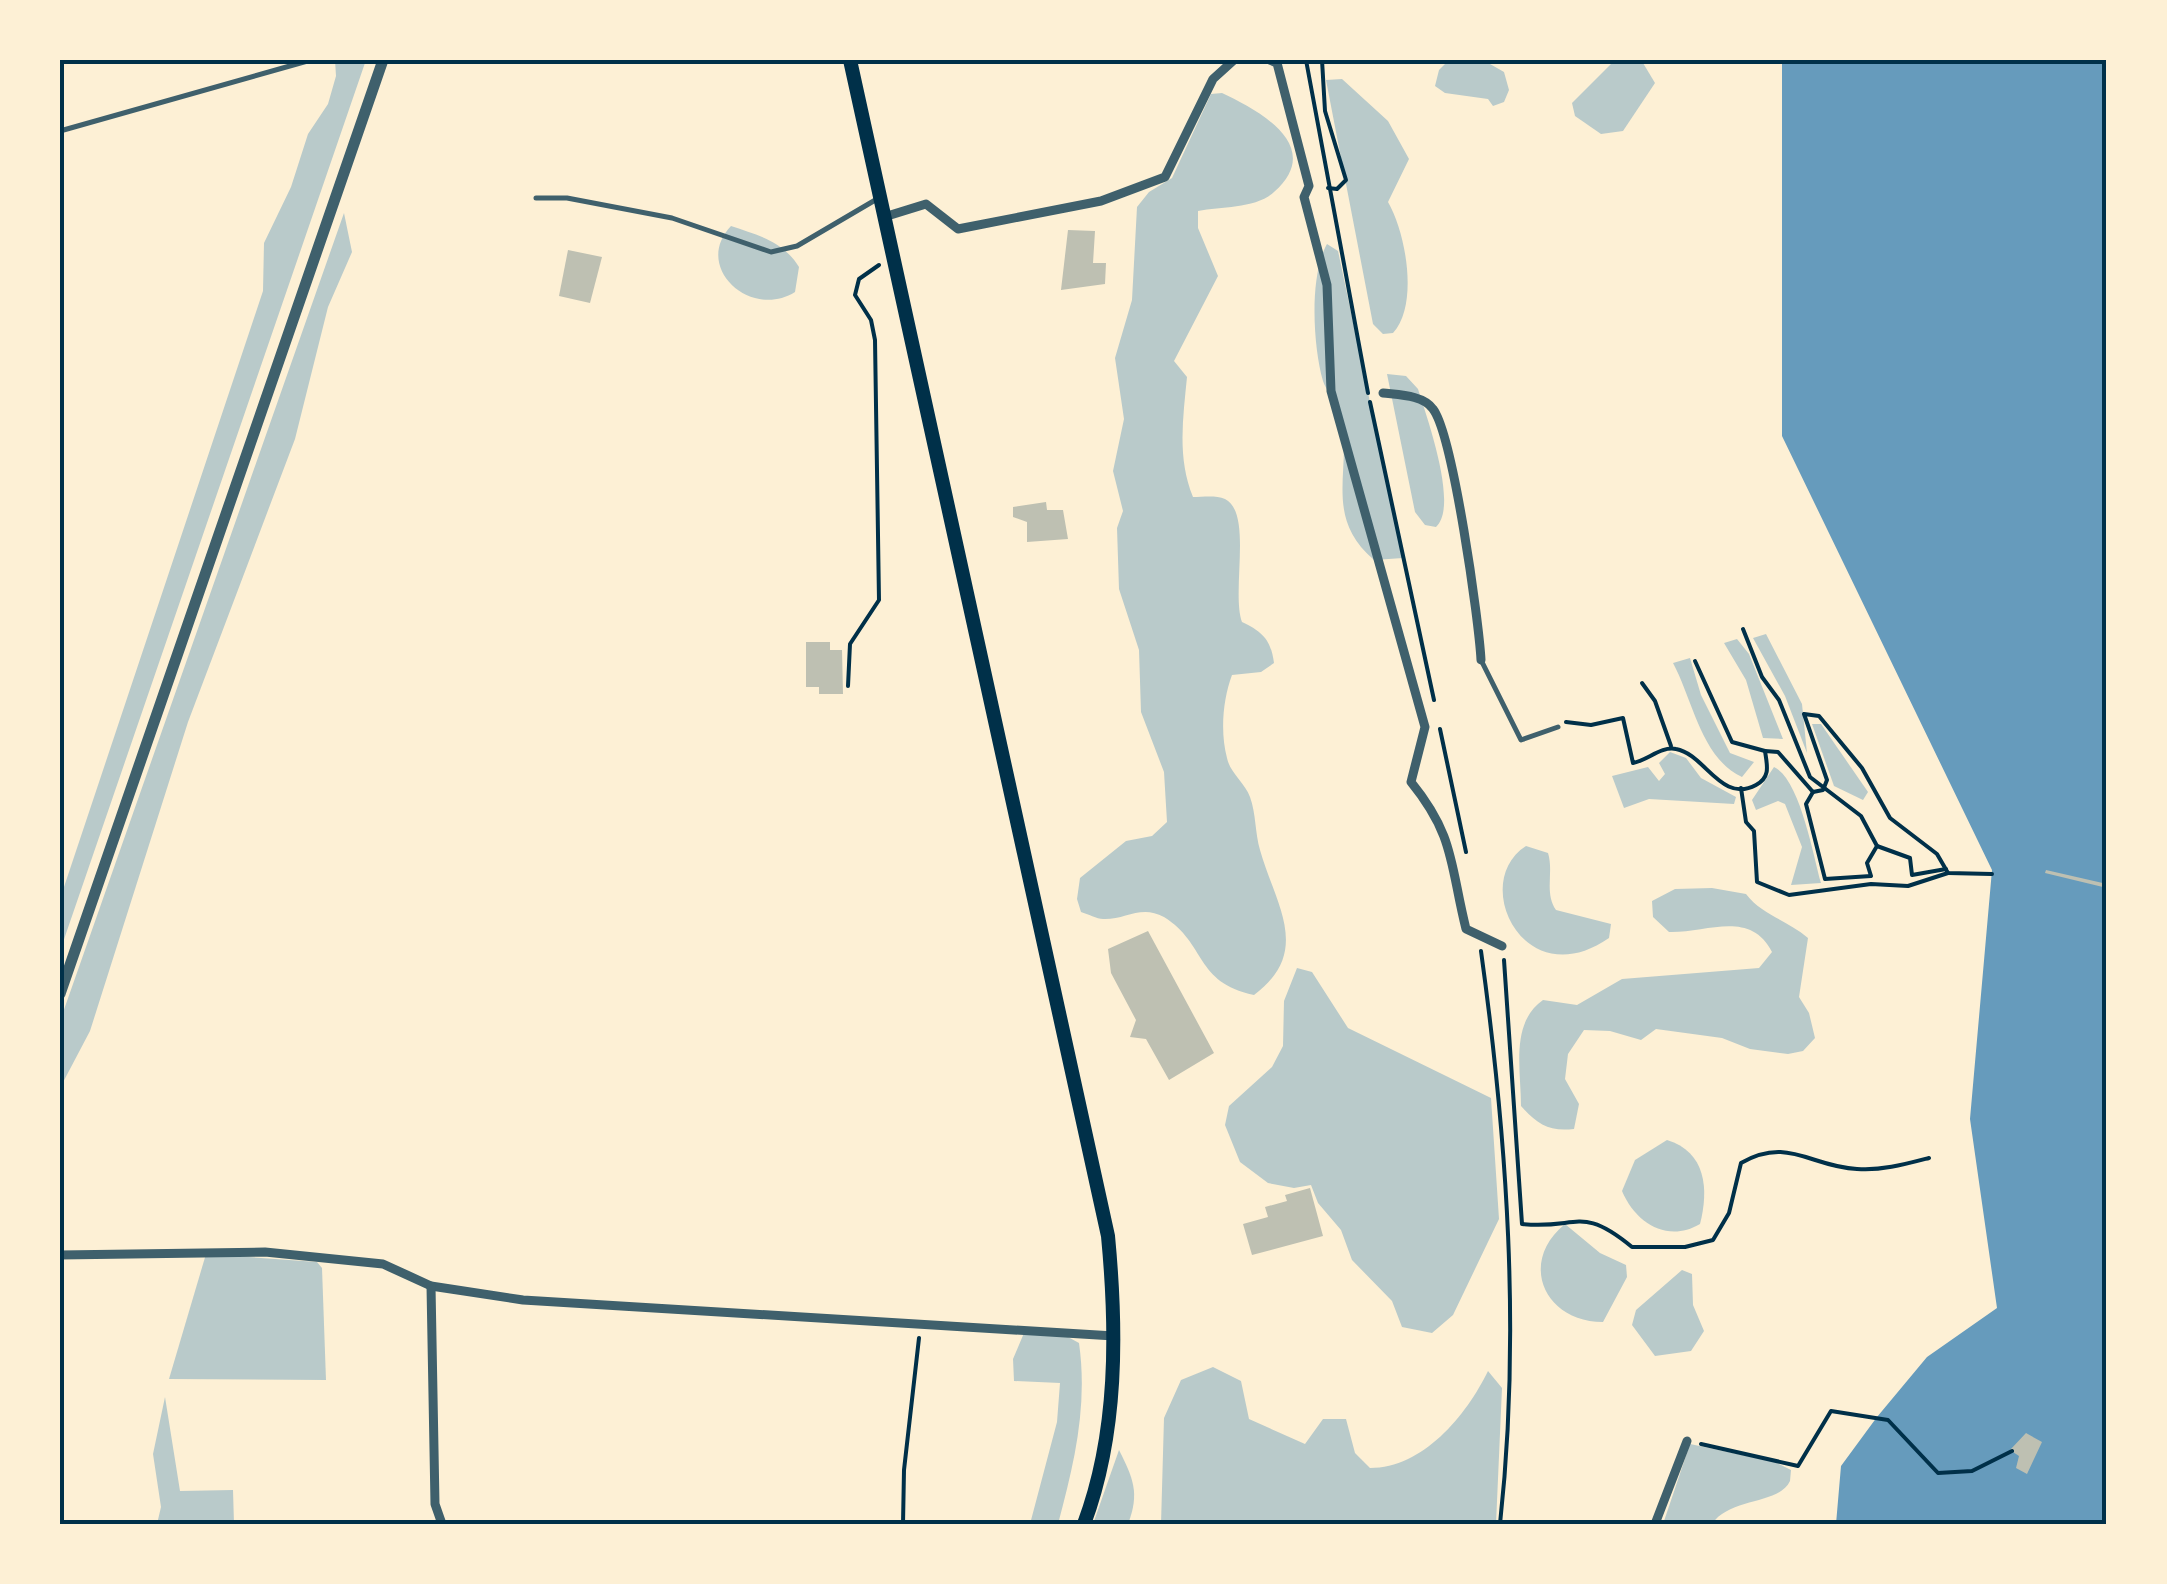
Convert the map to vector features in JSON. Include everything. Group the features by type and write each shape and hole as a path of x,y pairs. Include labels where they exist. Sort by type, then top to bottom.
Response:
{"main road":[{"path":"850,60 1108,1236 1113,1380 1094,1496 1084,1524"}],"street":[{"path":"60,994 384,60"},
{"path":"884,217 926,204 958,229 1101,201 1165,177 1213,80 1234,60"},
{"path":"1270,60 1276,64 1309,186 1304,197 1327,285 1331,391 1425,727 1411,782 1436,814 1452,850 1466,929 1502,946"},
{"path":"1383,392 1418,398 1433,409 1448,453 1479,615 1480,660"},
{"path":"60,1255 265,1252 382,1264 430,1286 522,1300 1114,1336"},
{"path":"430,1286 435,1504 442,1524"},
{"path":"1655,1524 1687,1441"}],"lane":[{"path":"60,131 311,60"},
{"path":"536,198 567,198 672,218 771,252 796,246 880,198"},
{"path":"1480,660 1521,740 1557,725"}],"path":[{"path":"1309,186 1337,189 1346,180 1324,111 1322,60"},
{"path":"848,686 850,644 880,600 875,340 871,320 855,295 866,272 894,261"},
{"path":"1743,630 1762,677 1779,700 1803,763 1823,790 1861,816 1877,846 1910,858 1912,875 1947,871 1992,874"},
{"path":"1695,661 1732,742 1778,752 1813,792"},
{"path":"1642,683 1654,701 1671,747"},
{"path":"1823,790 1826,780 1804,714 1819,716 1862,768 1890,818 1937,854 1947,871"},
{"path":"1557,725 1592,725 1623,718 1633,763 1671,747 1688,752 1715,779 1741,788 1754,787 1765,778 1769,766 1765,751"},
{"path":"1741,788 1746,822 1754,831 1757,882 1768,890 1789,895 1871,884 1908,886 1947,871"},
{"path":"1823,790 1813,792 1806,804 1825,879 1871,876 1867,863 1877,846"},
{"path":"1502,946 1522,1224 1541,1226 1575,1218 1604,1224 1632,1247 1685,1247 1713,1240 1729,1212 1741,1163 1761,1152 1783,1150 1858,1170 1929,1158"},
{"path":"903,1524 904,1470 920,1323"},
{"path":"1687,1441 1798,1466 1831,1410 1877,1417 1894,1424 1938,1473 1967,1473 2012,1451"}],"shaded area":[{"path":"335,60 366,60 60,951 60,899 263,291 264,243 291,187 308,134 328,104 336,76"},
{"path":"1438,60 1483,60 1504,72 1509,90 1504,102 1493,106 1488,99 1445,93 1435,86 1439,70 1447,62"},
{"path":"1615,60 1643,63 1655,83 1623,131 1601,134 1575,116 1572,103"},
{"path":"1342,79 1388,121 1409,159 1388,202 1400,232 1408,287 1401,321 1393,333 1383,334 1373,324 1326,80"},
{"path":"1222,93 1253,109 1281,132 1290,145 1293,160 1288,175 1266,197 1248,204 1198,211 1198,228 1218,276 1174,361 1187,377 1182,438 1188,482 1193,497 1225,499 1233,507 1240,536 1242,622 1265,638 1274,663 1261,672 1232,675 1224,716 1227,758 1250,797 1260,850 1285,926 1282,961 1272,978 1254,995 1235,989 1210,972 1188,939 1164,917 1148,912 1101,919 1081,912 1077,899 1080,878 1126,841 1152,836 1167,822 1164,772 1141,712 1139,650 1119,589 1117,528 1123,511 1113,471 1124,419 1115,358 1132,300 1137,207 1149,192 1172,178 1211,94"},
{"path":"344,213 352,252 328,307 295,439 188,722 90,1031 60,1088 60,1021"},
{"path":"731,226 770,240 793,258 799,267 795,292 778,299 761,299 732,285 718,258 721,242"},
{"path":"1327,244 1338,251 1403,558 1374,560 1357,542 1343,506 1343,428 1338,407 1323,381 1315,331 1317,274"},
{"path":"1387,374 1406,376 1418,389 1443,482 1442,516 1436,527 1425,525 1415,512"},
{"path":"1766,634 1802,704 1807,753 1785,696 1753,638"},
{"path":"1737,639 1749,654 1783,739 1763,738 1746,680 1724,643"},
{"path":"1690,658 1701,695 1730,753 1754,762 1742,777 1717,756 1700,727 1673,663"},
{"path":"1812,724 1821,724 1868,792 1863,800 1834,786"},
{"path":"1670,752 1686,758 1701,778 1736,797 1734,804 1649,799 1624,808 1612,776 1648,767 1659,781 1665,774 1659,763"},
{"path":"1774,767 1783,774 1798,802 1821,883 1791,885 1802,847 1785,804 1778,801 1756,810 1752,800"},
{"path":"1526,846 1548,853 1551,897 1556,910 1611,924 1609,938 1579,952 1552,954 1530,944 1514,928 1505,906 1503,884 1510,863"},
{"path":"1712,888 1746,894 1759,907 1808,938 1799,997 1809,1013 1815,1038 1803,1051 1788,1054 1750,1049 1722,1038 1656,1029 1641,1040 1610,1031 1584,1030 1568,1054 1565,1079 1579,1104 1574,1129 1550,1128 1538,1122 1521,1106 1520,1048 1526,1021 1543,1000 1577,1005 1622,979 1759,968 1772,952 1763,939 1740,927 1669,932 1653,917 1652,901 1675,889"},
{"path":"1297,968 1312,972 1348,1028 1491,1098 1499,1219 1453,1315 1432,1333 1402,1327 1392,1301 1352,1260 1341,1230 1318,1203 1311,1185 1294,1188 1268,1183 1240,1162 1225,1125 1229,1106 1272,1067 1283,1046 1284,1001"},
{"path":"1667,1140 1690,1153 1704,1185 1700,1224 1676,1232 1644,1221 1622,1191 1635,1160"},
{"path":"1565,1224 1600,1253 1626,1265 1627,1277 1603,1322 1566,1312 1544,1287 1543,1255"},
{"path":"206,1254 317,1262 322,1268 326,1380 169,1379"},
{"path":"1682,1270 1692,1274 1693,1305 1704,1331 1691,1351 1655,1356 1632,1325 1636,1310"},
{"path":"1024,1333 1068,1337 1079,1343 1081,1412 1058,1524 1030,1524 1057,1422 1060,1383 1014,1381 1013,1359"},
{"path":"1213,1367 1241,1381 1249,1419 1305,1444 1323,1419 1346,1419 1355,1453 1370,1468 1408,1459 1441,1436 1468,1405 1488,1371 1502,1388 1496,1524 1161,1524 1164,1418 1181,1380"},
{"path":"165,1397 180,1491 233,1490 234,1524 157,1524 161,1507 153,1454"},
{"path":"1690,1444 1775,1462 1791,1470 1790,1481 1776,1494 1730,1509 1712,1524 1663,1524"},
{"path":"1119,1450 1133,1486 1134,1503 1128,1524 1093,1524"}],"water":[{"path":"1782,60 2107,60 2107,1524 1836,1524 1841,1466 1877,1417 1927,1357 1997,1308 1970,1119 1992,870 1782,436"}],"building":[{"path":"1068,230 1095,231 1093,263 1106,263 1105,284 1061,290"},
{"path":"568,250 602,257 590,303 559,296"},
{"path":"1046,502 1047,510 1063,510 1068,539 1027,542 1027,522 1013,517 1013,507"},
{"path":"806,642 830,642 830,650 842,650 843,694 819,694 819,687 806,687"},
{"path":"2046,870 2107,884 2107,888 2045,873"},
{"path":"1148,931 1214,1053 1169,1080 1146,1039 1130,1037 1136,1020 1111,973 1108,949"},
{"path":"1310,1188 1323,1236 1252,1255 1243,1224 1268,1217 1265,1207 1287,1201 1285,1195"},
{"path":"2026,1433 2042,1442 2027,1474 2016,1468 2019,1456 2010,1450"}]}
